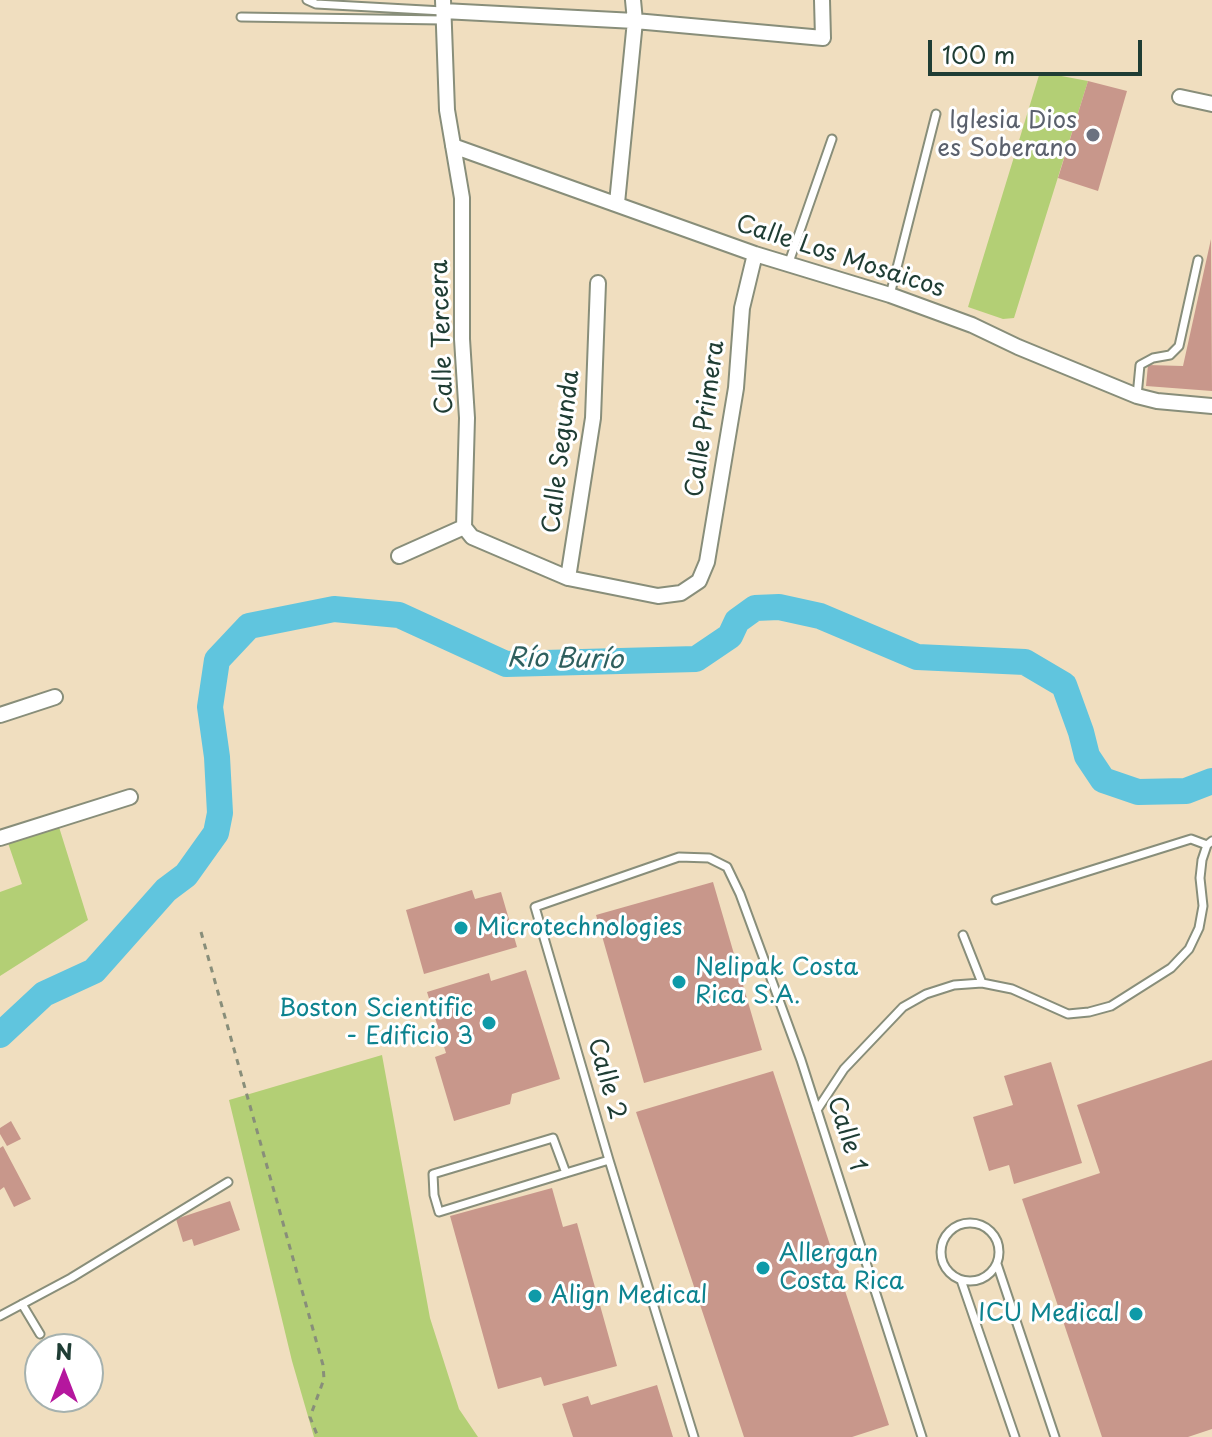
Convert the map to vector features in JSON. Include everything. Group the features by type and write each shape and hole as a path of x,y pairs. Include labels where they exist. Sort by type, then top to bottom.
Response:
{"street":[{"path":"617,203 635,21 633,0"},
{"path":"443,10 635,21 823,38 822,0"},
{"name":"Calle Tercera","path":"443,10 447,110 462,198 462,339 467,418 464,527"},
{"path":"1180,97 1212,104"},
{"name":"Calle Los Mosaicos","path":"453,146 755,254 890,295 972,325 1137,396 1212,406"},
{"name":"Calle Primera","path":"568,578 658,596 681,593 699,581 707,562 736,388 742,308 755,254"},
{"name":"Calle Segunda","path":"568,578 593,418 598,283"},
{"path":"399,556 464,527 472,537 568,578"},
{"path":"0,715 55,697"},
{"path":"0,838 130,797"}],"lane":[{"path":"307,0 316,4 443,10"},
{"path":"241,17 443,10"},
{"path":"890,295 936,114"},
{"path":"788,265 832,139"},
{"path":"1137,396 1140,365 1153,358 1170,355 1179,346 1198,260"},
{"path":"817,1110 844,1069 903,1007 926,994 954,985 982,983 1012,989 1068,1014 1089,1012 1111,1006 1171,968 1189,949 1199,928 1203,906 1202,860 1210,843 1191,839 996,900"},
{"name":"Calle 2","path":"694,1437 535,907 679,857 709,858"},
{"name":"Calle 1","path":"709,858 727,867 740,894 801,1060 922,1437"},
{"path":"963,935 982,983"},
{"path":"566,1173 553,1138 433,1174 434,1195 439,1212 609,1160"},
{"path":"0,1316 71,1278 228,1182"},
{"path":"1015,1437 961,1280 947,1269 941,1252 947,1235 962,1225 980,1225 990,1231 999,1247 997,1264 1055,1437"},
{"path":"961,1280 979,1280 990,1274 997,1264"},
{"path":"22,1304 39,1333"}],"path":[{"path":"201,932 323,1365 324,1379 310,1417 318,1437"}],"green space":[{"path":"1040,72 1088,81 1014,318 1003,319 968,307"},
{"path":"59,827 88,920 0,976 0,892 22,884 8,843"},
{"path":"382,1055 430,1318 459,1409 478,1437 314,1437 292,1361 229,1100"}],"building":[{"name":"Iglesia Dios es Soberano","path":"1088,81 1127,91 1098,191 1058,178"},
{"path":"1211,239 1212,391 1146,386 1148,365 1183,366"},
{"name":"Nelipak Costa Rica S.A.","path":"713,882 762,1050 644,1083 596,915"},
{"name":"Microtechnologies","path":"472,890 475,899 501,892 517,947 424,974 406,910"},
{"name":"Boston Scientific - Edificio 3","path":"526,970 560,1079 512,1094 510,1104 454,1121 435,1057 446,1053 427,992 489,973 491,981"},
{"name":"ICU Medical","path":"1212,1060 1212,1429 1188,1437 1102,1437 1022,1199 1100,1173 1077,1105"},
{"path":"1051,1062 1082,1163 1014,1184 1009,1165 989,1171 973,1117 1013,1105 1004,1076"},
{"name":"Allergan Costa Rica","path":"773,1071 889,1425 852,1437 744,1437 636,1112"},
{"path":"11,1121 21,1139 7,1146 0,1128"},
{"path":"3,1146 31,1199 14,1207 4,1187 0,1190 0,1148"},
{"name":"Align Medical","path":"552,1188 563,1227 577,1223 617,1366 544,1386 541,1377 498,1389 450,1216"},
{"path":"230,1201 240,1230 194,1246 192,1239 183,1242 176,1219"},
{"path":"657,1385 673,1437 573,1437 562,1404 588,1396 591,1405"}],"waterway":[{"name":"Río Burío","path":"0,1035 44,994 94,971 166,890 186,875 216,833 220,813 210,707 217,660 249,626 334,609 399,615 506,664 696,659 730,636 737,621 755,608 779,607 820,616 917,657 1025,662 1064,685 1087,756 1103,780 1138,792 1186,791 1212,781"}],"place":[{"name":"Iglesia Dios es Soberano","path":"1093,135"},
{"name":"Microtechnologies","path":"461,928"},
{"name":"Nelipak Costa Rica S.A.","path":"679,982"},
{"name":"Boston Scientific - Edificio 3","path":"489,1023"},
{"name":"Allergan Costa Rica","path":"763,1268"},
{"name":"Align Medical","path":"535,1296"},
{"name":"ICU Medical","path":"1136,1314"}]}
